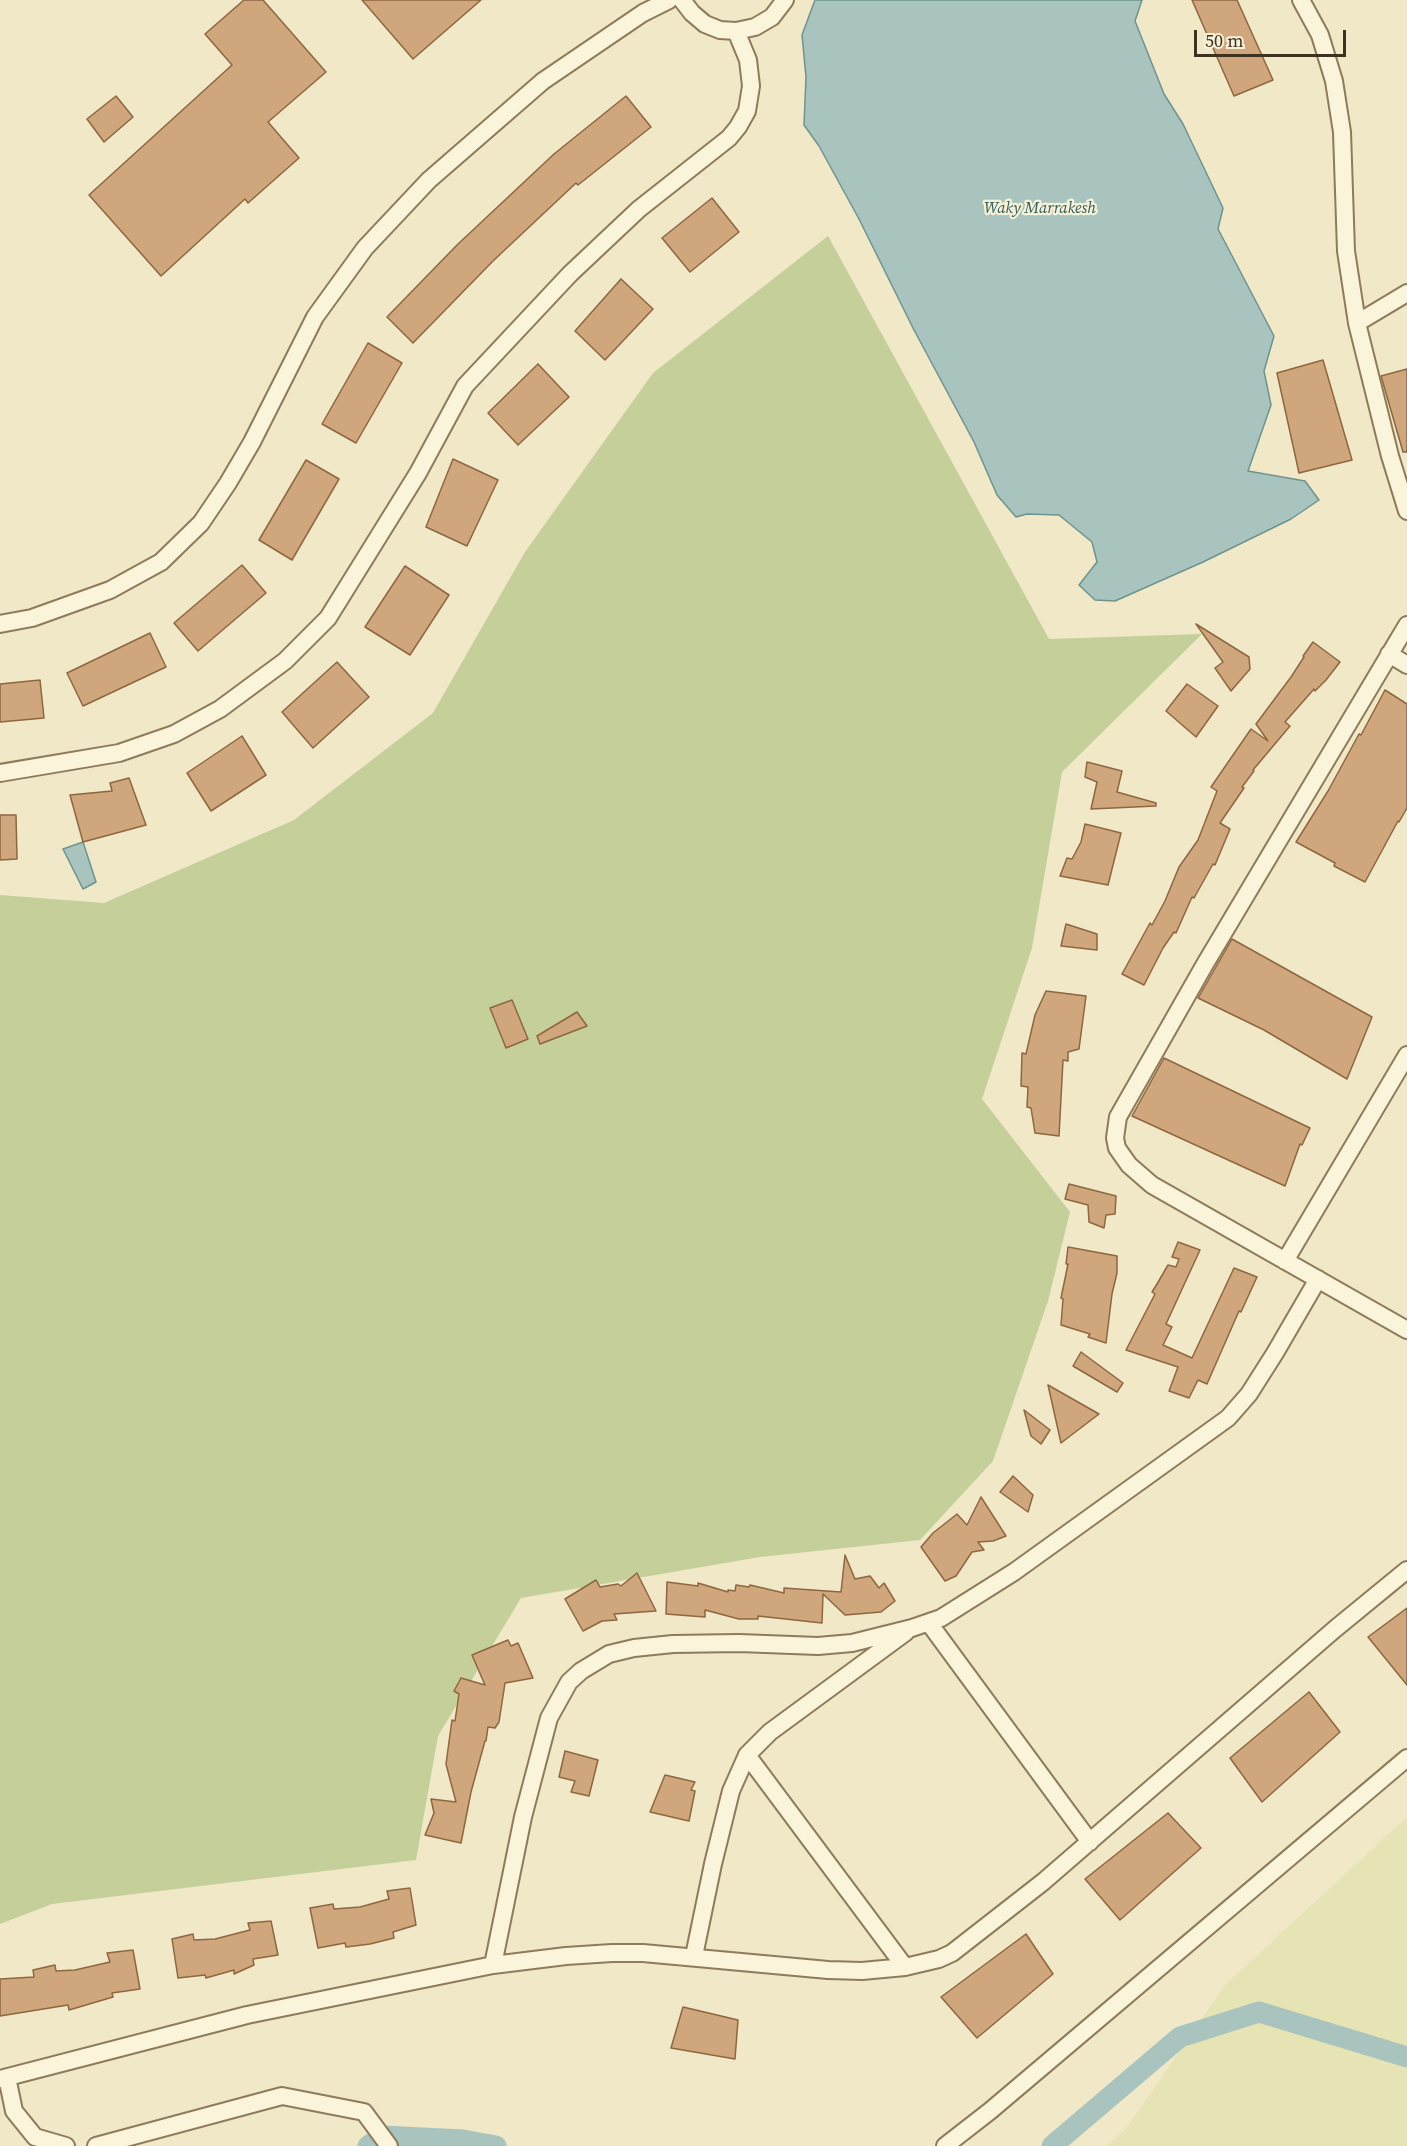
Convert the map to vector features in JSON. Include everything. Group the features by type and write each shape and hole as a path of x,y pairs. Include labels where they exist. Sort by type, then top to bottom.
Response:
{"street":[{"path":"0,624 32,618 110,591 161,562 201,523 228,483 252,442 315,317 365,248 429,180 543,81 634,19 669,0"},
{"path":"682,0 705,24 720,30 736,31 755,27 772,17 785,0"},
{"path":"1301,0 1320,35 1334,81 1342,132 1346,251 1357,323 1390,456 1407,511"},
{"path":"0,773 119,753 174,734 220,708 276,668 328,618 418,473 465,386 570,274 639,209 729,138 738,127 747,111 751,86 748,60 736,31"},
{"path":"1357,323 1407,293"},
{"path":"1407,625 1205,964 1118,1117 1115,1129 1117,1148 1140,1176 1407,1330"},
{"path":"1389,654 1407,665"},
{"path":"1285,1261 1402,1075 1407,1055"},
{"path":"493,1965 523,1817 549,1718 569,1682 581,1671 609,1654 634,1648 739,1642 818,1646 852,1643 920,1625 961,1607 1192,1446 1228,1418 1249,1394 1318,1279"},
{"path":"66,2146 36,2137 14,2111 4,2078 247,2015 493,1965 612,1953 694,1956 828,1970 905,1967 939,1959 952,1953 1043,1882 1407,1570"},
{"path":"694,1956 731,1791 747,1755 770,1732 920,1625"},
{"path":"920,1625 1090,1842"},
{"path":"747,1755 905,1967"},
{"path":"945,2146 999,2103 1407,1758"},
{"path":"96,2146 282,2096 364,2112 389,2146"}],"shaded area":[{"path":"1407,1817 1407,2146 1107,2146 1126,2129 1226,1984"}],"green space":[{"path":"828,236 1049,639 1202,634 1062,772 1032,948 982,1099 1070,1212 1048,1301 993,1461 920,1540 760,1557 521,1598 438,1736 416,1860 52,1904 0,1924 0,895 104,903 294,820 433,713 525,552 653,373"}],"water":[{"name":"Waky Marrakesh","path":"815,0 1142,0 1135,21 1164,94 1183,124 1223,208 1218,229 1274,336 1264,371 1271,405 1248,471 1305,481 1319,500 1291,519 1203,562 1115,601 1095,600 1079,585 1097,562 1092,542 1059,515 1027,514 1016,517 997,495 974,442 914,330 859,219 819,146 804,125 806,77 802,35"},
{"path":"83,842 96,882 83,889 63,849"}],"building":[{"path":"244,0 263,0 326,72 268,122 299,158 248,203 245,199 161,276 89,195 232,65 205,34"},
{"path":"362,0 481,0 413,59"},
{"path":"1192,0 1237,0 1273,80 1234,96"},
{"path":"116,96 133,117 104,142 87,119"},
{"path":"626,96 651,127 578,185 576,183 493,261 413,343 387,317 457,245 554,154"},
{"path":"712,198 739,232 690,272 662,238"},
{"path":"621,279 653,309 605,360 575,331"},
{"path":"368,343 402,363 356,443 322,424"},
{"path":"1323,360 1352,460 1299,473 1277,373"},
{"path":"538,364 569,397 518,445 488,413"},
{"path":"1407,369 1407,452 1403,452 1381,376"},
{"path":"453,459 498,480 467,546 426,527"},
{"path":"306,460 339,479 292,560 259,540"},
{"path":"242,565 266,593 198,651 174,623"},
{"path":"405,566 449,595 410,655 365,627"},
{"path":"1196,624 1249,657 1250,669 1231,691 1215,668 1223,662"},
{"path":"150,633 166,667 83,706 67,673"},
{"path":"1313,642 1340,662 1326,680 1315,691 1314,689 1285,722 1290,726 1253,770 1242,787 1244,788 1220,823 1230,829 1215,865 1213,864 1194,898 1192,897 1176,933 1174,932 1163,948 1144,985 1122,974 1165,901 1179,867 1198,840 1217,791 1211,787 1251,729 1268,741 1256,724 1291,677"},
{"path":"337,662 369,697 313,748 282,712"},
{"path":"40,680 44,718 0,722 0,684"},
{"path":"1187,684 1218,706 1196,737 1166,711"},
{"path":"1385,690 1407,704 1407,808 1365,882 1296,842 1328,791 1359,734 1361,735"},
{"path":"242,736 266,775 211,811 187,773"},
{"path":"1087,762 1122,771 1117,792 1156,803 1156,806 1091,809 1097,782 1085,777"},
{"path":"129,778 146,825 83,842 70,795 112,791 110,783"},
{"path":"0,815 16,815 17,859 0,860"},
{"path":"1085,824 1121,833 1108,885 1060,876 1067,858 1072,859 1081,842"},
{"path":"1066,924 1097,934 1097,950 1061,946"},
{"path":"1232,939 1372,1017 1347,1079 1264,1030 1198,998"},
{"path":"1046,991 1086,996 1079,1049 1068,1052 1068,1061 1063,1060 1059,1136 1035,1133 1031,1108 1027,1107 1028,1087 1021,1086 1022,1053 1026,1054 1035,1015"},
{"path":"512,1000 528,1039 506,1048 490,1008"},
{"path":"577,1012 587,1026 540,1044 537,1036"},
{"path":"1164,1058 1310,1128 1302,1145 1300,1144 1285,1186 1132,1116"},
{"path":"1069,1184 1116,1196 1115,1214 1106,1215 1104,1228 1089,1222 1088,1205 1065,1199"},
{"path":"1178,1242 1200,1250 1166,1324 1172,1327 1163,1345 1192,1358 1234,1268 1257,1277 1241,1312 1239,1311 1207,1384 1198,1380 1189,1398 1169,1391 1178,1367 1126,1350 1155,1294 1152,1292 1168,1265 1176,1267 1179,1259 1172,1257"},
{"path":"1068,1247 1117,1256 1117,1273 1106,1343 1088,1337 1090,1334 1061,1325 1063,1299 1061,1298 1068,1264 1066,1264"},
{"path":"1081,1352 1123,1383 1117,1392 1073,1366"},
{"path":"1048,1385 1099,1414 1061,1443"},
{"path":"1024,1410 1050,1430 1041,1444 1031,1436"},
{"path":"1013,1476 1033,1495 1028,1512 1000,1492"},
{"path":"981,1497 1006,1536 993,1541 978,1542 984,1550 972,1552 956,1576 945,1581 921,1547 933,1533 957,1514 967,1525"},
{"path":"845,1555 855,1579 870,1576 879,1588 884,1583 895,1601 881,1612 845,1615 823,1594 822,1623 758,1616 758,1619 739,1619 705,1610 705,1617 666,1614 667,1582 698,1586 698,1583 728,1592 728,1590 735,1591 736,1585 749,1587 750,1585 784,1593 784,1588 841,1592"},
{"path":"637,1573 656,1611 614,1614 617,1620 602,1621 583,1631 565,1599 596,1580 600,1587 618,1584 621,1586"},
{"path":"1407,1608 1407,1685 1368,1637"},
{"path":"508,1640 511,1646 518,1643 533,1678 505,1683 499,1722 495,1728 488,1727 471,1792 461,1843 425,1835 434,1813 431,1799 456,1802 446,1764 452,1720 455,1721 459,1694 454,1691 461,1678 485,1685 472,1655"},
{"path":"1309,1692 1340,1732 1262,1802 1230,1758"},
{"path":"565,1751 598,1760 589,1796 571,1792 575,1781 559,1777"},
{"path":"665,1775 695,1782 691,1790 695,1791 689,1821 650,1812"},
{"path":"1168,1813 1201,1848 1120,1920 1085,1879"},
{"path":"410,1888 416,1925 393,1932 394,1938 370,1944 346,1947 345,1943 318,1948 310,1908 333,1904 334,1909 360,1907 389,1899 387,1891"},
{"path":"271,1921 278,1955 253,1959 254,1965 234,1974 234,1970 206,1978 205,1975 178,1978 172,1939 193,1934 194,1940 215,1939 250,1930 248,1923"},
{"path":"1026,1934 1053,1974 977,2038 941,1997"},
{"path":"133,1950 140,1989 112,1993 113,1997 69,2010 68,2005 0,2016 0,1979 34,1977 33,1970 55,1965 56,1971 75,1970 110,1962 107,1953"},
{"path":"683,2007 738,2020 735,2059 671,2048"}],"waterway":[{"path":"1052,2146 1180,2037 1259,2012 1407,2057"},
{"path":"368,2146 383,2136 463,2140 496,2146"}]}
